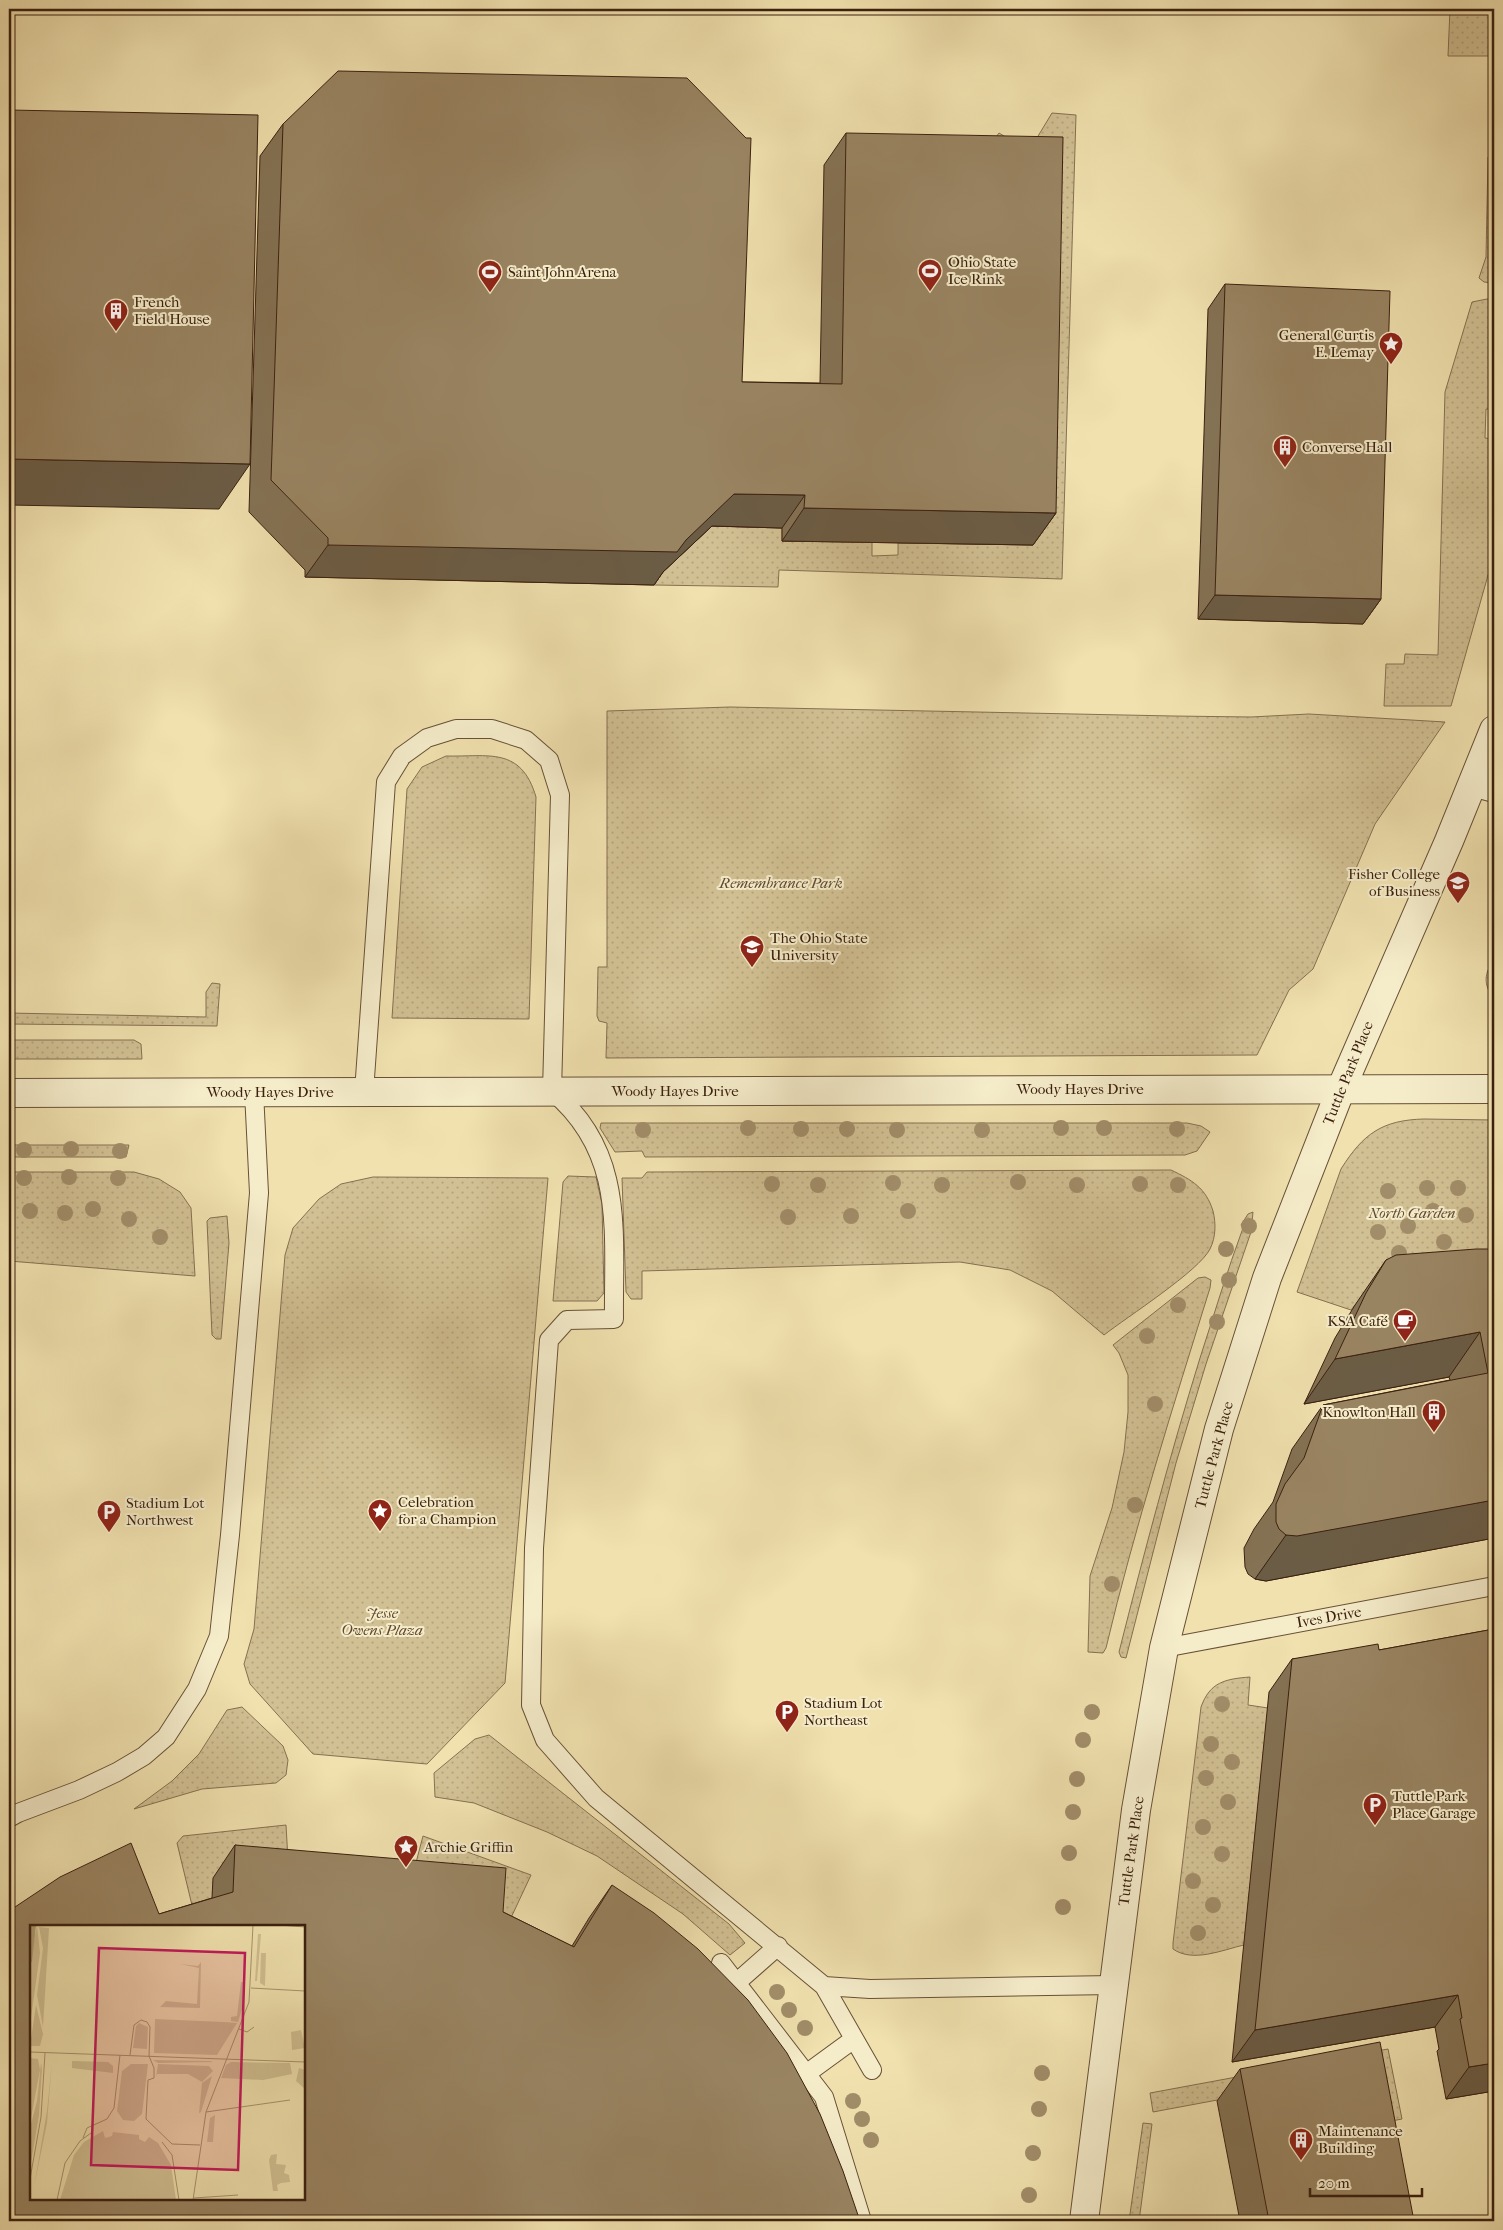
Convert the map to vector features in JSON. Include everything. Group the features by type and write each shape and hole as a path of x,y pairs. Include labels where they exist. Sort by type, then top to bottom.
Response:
{"street":[{"name":"Tuttle Park Place","path":"1084,2221 1136,1810 1164,1648 1219,1429 1267,1278 1340,1089 1483,790 1494,730"},
{"name":"Woody Hayes Drive","path":"9,1093 1494,1089"}],"lane":[{"path":"364,1092 386,782 402,756 427,738 456,729 492,729 526,740 549,760 560,794 552,1091 565,1102 590,1137 609,1180 613,1211 614,1319 567,1320 549,1340 534,1548 531,1705 545,1740 596,1798 710,1893 778,1946 824,1986 872,2070"},
{"path":"9,1818 79,1790 117,1772 144,1756 166,1737 197,1689 219,1636 229,1543 259,1193 254,1092"},
{"name":"Ives Drive","path":"1164,1648 1494,1586"},
{"path":"736,1983 778,1946"},
{"path":"721,1963 824,2097 862,2221"},
{"path":"824,1986 870,1989 1113,1985"},
{"path":"806,2074 854,2039"}],"green space":[{"path":"1450,9 1494,9 1494,56 1448,56"},
{"path":"1052,113 1076,115 1062,579 779,570 778,587 654,585 663,572 712,526 782,528 782,541 872,542 872,556 898,555 898,543 1033,545 985,152 999,133 1029,151"},
{"path":"1488,157 1494,157 1494,283 1484,282 1479,278 1486,257"},
{"path":"1487,299 1494,300 1494,409 1486,409 1485,438 1494,439 1494,554 1451,706 1384,706 1386,664 1404,664 1405,654 1438,655 1445,392 1472,302"},
{"name":"Remembrance Park","path":"730,707 1251,717 1309,714 1445,722 1375,824 1313,969 1289,990 1257,1055 606,1058 607,1023 599,1021 597,1016 598,967 607,967 607,711"},
{"path":"446,756 489,756 512,762 522,769 530,781 536,797 529,1019 392,1018 407,789 422,767"},
{"path":"1494,961 1494,998 1488,989 1486,979 1488,970"},
{"path":"212,983 220,984 217,1026 9,1024 9,1013 206,1017 206,992"},
{"path":"9,1040 134,1040 141,1044 142,1059 9,1059"},
{"name":"North Garden","path":"1424,1119 1494,1120 1494,1292 1355,1305 1351,1310 1297,1292 1341,1169 1349,1157 1375,1131 1396,1122"},
{"path":"601,1123 1187,1123 1201,1126 1210,1132 1197,1151 1185,1155 645,1157 642,1151 615,1152 600,1128"},
{"path":"9,1145 129,1145 126,1157 9,1157"},
{"path":"1171,1170 1192,1181 1210,1203 1215,1220 1215,1230 1210,1249 1192,1269 1162,1294 1104,1335 1052,1291 1010,1270 960,1262 642,1271 642,1299 631,1299 626,1292 622,1178 642,1178 647,1172"},
{"path":"9,1172 134,1172 159,1179 180,1192 191,1208 195,1276 9,1261"},
{"path":"568,1176 596,1177 602,1204 604,1293 597,1301 553,1301 563,1182"},
{"name":"Jesse Owens Plaza","path":"373,1177 548,1178 505,1683 427,1764 313,1754 250,1684 244,1664 254,1629 285,1255 293,1228 319,1199 341,1184"},
{"path":"1253,1212 1251,1232 1206,1364 1176,1463 1126,1658 1121,1657 1119,1652 1138,1578 1189,1394 1243,1228 1241,1225 1248,1214"},
{"path":"227,1216 229,1243 221,1339 216,1339 212,1335 207,1221 210,1218"},
{"path":"1205,1277 1211,1280 1210,1288 1142,1512 1106,1648 1103,1653 1088,1652 1090,1576 1112,1508 1124,1452 1128,1412 1128,1375 1119,1353 1113,1345 1198,1278"},
{"path":"1250,1677 1248,1705 1268,1708 1244,1945 1208,1954 1189,1955 1173,1949 1173,1943 1201,1707 1209,1692 1220,1683"},
{"path":"242,1707 283,1746 288,1760 286,1775 276,1783 202,1789 134,1809 172,1781 199,1754 227,1710"},
{"path":"489,1735 729,1924 745,1943 730,1955 683,1914 597,1856 547,1832 474,1803 435,1797 434,1773 475,1739"},
{"path":"286,1825 288,1860 211,1924 197,1925 177,1843 183,1836"},
{"path":"423,1836 531,1875 495,1952 413,1874"},
{"path":"1388,2049 1402,2119 1381,2123 1357,2074 1153,2112 1150,2093"},
{"path":"1143,2123 1152,2124 1139,2221 1129,2221"}],"building":[{"name":"Saint John Arena","path":"338,71 687,78 746,138 751,138 742,382 842,384 846,133 1063,137 1056,513 804,508 805,495 734,494 686,540 677,552 328,545 328,538 271,480 283,124"},
{"name":"French Field House","path":"9,110 258,115 250,464 9,459"},
{"name":"Converse Hall","path":"1225,284 1390,291 1381,599 1215,595"},
{"path":"1494,1249 1494,1500 1297,1536 1286,1535 1279,1529 1276,1522 1276,1504 1285,1484 1304,1458 1323,1405 1488,1373 1480,1332 1335,1359 1366,1293 1386,1260 1396,1255"},
{"name":"Tuttle Park Place Garage","path":"1494,1629 1494,2063 1469,2067 1460,2019 1462,2018 1458,1995 1255,2030 1292,1659 1378,1644 1379,1650"},
{"path":"131,1843 159,1914 233,1892 235,1845 506,1868 503,1912 574,1947 612,1885 654,1913 698,1949 748,2000 787,2053 820,2114 843,2171 860,2221 361,2221 339,2217 314,2217 299,2221 228,2221 225,2218 222,2221 9,2221 9,1911 60,1877"},
{"name":"Maintenance Building","path":"1380,2042 1414,2221 1269,2221 1240,2069"}],"place":[{"name":"Ohio State Ice Rink","path":"930,292"},
{"name":"Saint John Arena","path":"490,293"},
{"name":"French Field House","path":"116,332"},
{"name":"General Curtis E. Lemay","path":"1391,365"},
{"name":"Converse Hall","path":"1285,468"},
{"name":"Fisher College of Business","path":"1458,904"},
{"name":"The Ohio State University","path":"752,968"},
{"name":"KSA Café","path":"1405,1342"},
{"name":"Knowlton Hall","path":"1434,1433"},
{"name":"Celebration for a Champion","path":"380,1532"},
{"name":"Stadium Lot Northwest","path":"109,1533"},
{"name":"Stadium Lot Northeast","path":"787,1733"},
{"name":"Tuttle Park Place Garage","path":"1375,1826"},
{"name":"Archie Griffin","path":"406,1868"},
{"name":"Maintenance Building","path":"1301,2161"}]}
